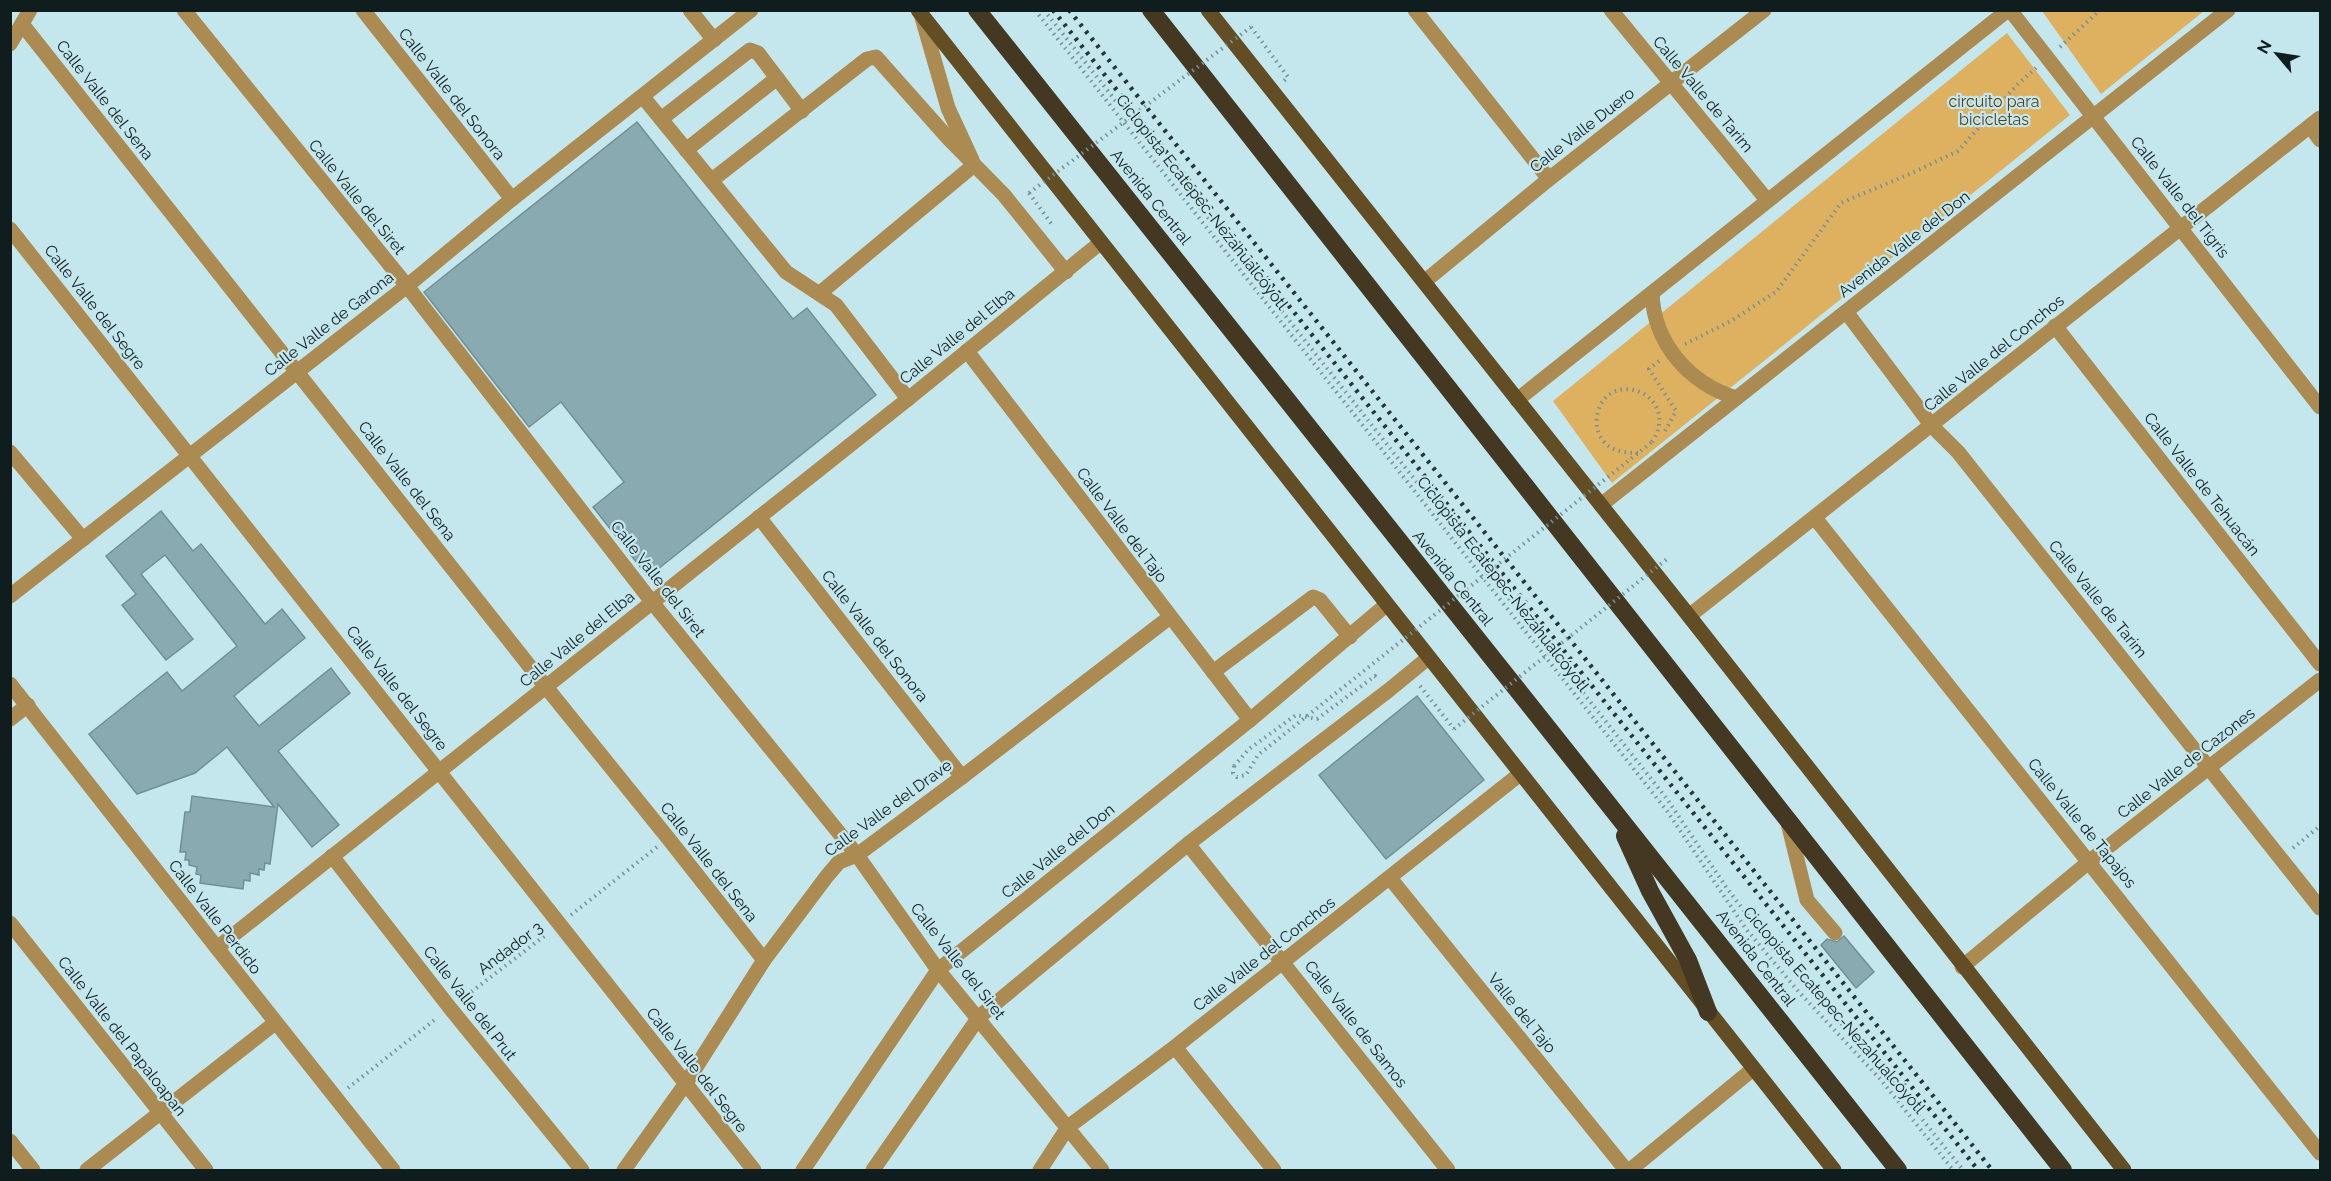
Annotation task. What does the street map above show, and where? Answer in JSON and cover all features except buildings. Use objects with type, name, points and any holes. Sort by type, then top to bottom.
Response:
[{"type":"highway","name":"Avenida Central","points":[[977,10],[1898,1170]]},
{"type":"highway","points":[[1151,10],[2063,1170]]},
{"type":"highway","points":[[1156,10],[1169,33]]},
{"type":"highway","points":[[1613,810],[1650,891],[1688,960],[1708,1012]]},
{"type":"main road","points":[[1208,10],[1689,616],[2124,1170]]},
{"type":"main road","points":[[920,12],[1100,243],[1834,1170]]},
{"type":"street","name":"Calle Valle del Siret","points":[[184,10],[407,286],[652,602],[857,855],[938,970],[979,1017],[1102,1170]]},
{"type":"street","name":"Calle Valle del Sonora","points":[[363,10],[512,199]]},
{"type":"street","points":[[690,10],[714,40]]},
{"type":"street","name":"Calle Valle de Garona","points":[[10,596],[407,286],[512,199],[751,10]]},
{"type":"street","points":[[1416,10],[1549,179]]},
{"type":"street","name":"Calle Valle de Tarim","points":[[1611,10],[1767,200]]},
{"type":"street","name":"Calle Valle Duero","points":[[1424,282],[1549,179],[1764,10]]},
{"type":"street","points":[[1517,400],[2009,10]]},
{"type":"street","name":"Calle Valle del Tigris","points":[[2009,10],[2320,407]]},
{"type":"street","name":"Avenida Valle del Don","points":[[1601,505],[2228,10]]},
{"type":"street","points":[[920,12],[948,108],[964,138],[974,165]]},
{"type":"street","points":[[10,44],[26,17]]},
{"type":"street","name":"Calle Valle del Sena","points":[[26,17],[296,372],[764,960]]},
{"type":"street","points":[[661,119],[750,50],[758,53],[802,111]]},
{"type":"street","points":[[712,180],[867,59],[876,57],[1004,195],[1066,272]]},
{"type":"street","points":[[686,150],[777,78]]},
{"type":"street","points":[[643,97],[786,272],[820,293],[842,313],[908,399]]},
{"type":"street","points":[[2315,122],[2320,141]]},
{"type":"street","name":"Calle Valle del Conchos","points":[[1689,616],[1932,426],[2180,226],[2315,122]]},
{"type":"street","points":[[820,293],[974,165]]},
{"type":"street","name":"Calle Valle del Segre","points":[[10,229],[754,1170]]},
{"type":"street","name":"Calle Valle del Elba","points":[[217,948],[908,399],[1100,243]]},
{"type":"street","points":[[1652,293],[1653,311],[1661,334],[1674,358],[1696,380],[1718,393],[1736,398]]},
{"type":"street","name":"Calle Valle de Tarim","points":[[1846,313],[1932,426],[1958,452],[2320,908]]},
{"type":"street","name":"Calle Valle de Tehuacán","points":[[2055,326],[2320,664]]},
{"type":"street","name":"Calle Valle del Tajo","points":[[967,351],[1250,720]]},
{"type":"street","points":[[10,452],[83,539]]},
{"type":"street","name":"Calle Valle del Sonora","points":[[759,517],[962,777]]},
{"type":"street","name":"Calle Valle de Tapajos","points":[[1815,518],[2320,1153]]},
{"type":"street","points":[[1213,672],[1312,597],[1320,600],[1350,637]]},
{"type":"street","name":"Calle Valle del Don","points":[[803,1170],[938,970],[1250,720],[1386,605]]},
{"type":"street","name":"Calle Valle del Drave","points":[[624,1170],[686,1083],[764,960],[826,876],[839,862],[857,855],[962,777],[1170,616]]},
{"type":"street","points":[[873,1170],[979,1017],[1188,844],[1428,658]]},
{"type":"street","name":"Calle Valle de Cazones","points":[[1962,966],[2090,861],[2320,680]]},
{"type":"street","name":"Calle Valle Perdido","points":[[10,684],[393,1170]]},
{"type":"street","points":[[10,719],[28,705]]},
{"type":"street","name":"Calle Valle del Conchos","points":[[1040,1170],[1068,1127],[1175,1047],[1520,774]]},
{"type":"street","points":[[1788,823],[1807,900],[1835,933]]},
{"type":"street","name":"Calle Valle de Samos","points":[[1188,844],[1448,1170]]},
{"type":"street","name":"Calle Valle del Prut","points":[[332,856],[450,1008],[582,1170]]},
{"type":"street","name":"Valle del Tajo","points":[[1390,878],[1628,1170]]},
{"type":"street","name":"Calle Valle del Papaloapan","points":[[10,923],[206,1170]]},
{"type":"street","points":[[87,1170],[275,1023]]},
{"type":"street","points":[[1175,1047],[1274,1170]]},
{"type":"street","points":[[1628,1170],[1753,1070]]},
{"type":"street","points":[[10,1141],[33,1170]]},
{"type":"path","name":"Ciclopista Ecatepec-Nezahualcóyotl","points":[[1035,10],[1667,811],[1746,929],[1798,992],[1881,1080],[1953,1170]]},
{"type":"path","points":[[1044,10],[1667,799],[1726,887],[1773,949],[1872,1057],[1963,1170]]},
{"type":"path","points":[[1389,690],[1375,676],[1317,719],[1296,715],[1250,749],[1233,766],[1233,773],[1237,777],[1246,775],[1258,755],[1652,442],[1657,434],[1659,416],[1651,398],[1643,393],[1634,390],[1615,392],[1600,405],[1596,423],[1598,433],[1610,447],[1619,452],[1644,453],[1670,424],[1676,411],[1649,369],[1670,351],[1731,321],[1776,292],[1841,202],[1958,151],[2017,85],[2100,10]]},
{"type":"path","points":[[1057,231],[1029,194],[1251,27],[1288,77]]},
{"type":"path","points":[[1411,673],[1454,729],[1666,559]]},
{"type":"path","points":[[2281,858],[2320,826]]},
{"type":"path","name":"Andador 3","points":[[336,1097],[668,838]]},
{"type":"green space","name":"circuito para bicicletas","points":[[2042,11],[2204,11],[2101,94]]},
{"type":"green space","name":"circuito para bicicletas","points":[[2007,33],[2070,115],[1612,483],[1553,401]]},
{"type":"railway","points":[[1053,10],[1978,1170]]},
{"type":"railway","points":[[1069,10],[1992,1170]]}]
